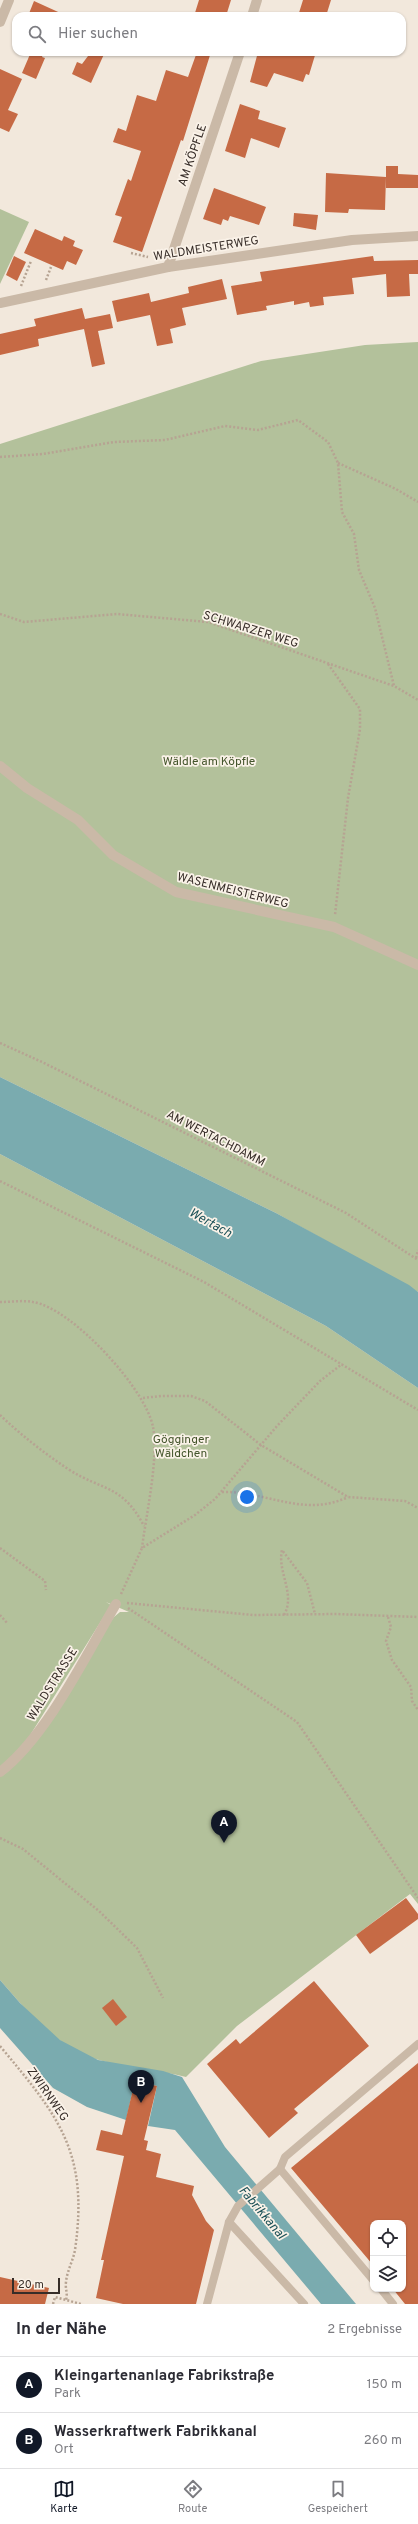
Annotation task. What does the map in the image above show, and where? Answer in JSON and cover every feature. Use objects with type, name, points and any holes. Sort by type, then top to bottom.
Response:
[{"type":"street","points":[[0,22],[9,0]]},
{"type":"street","points":[[253,12],[257,0]]},
{"type":"street","name":"AM KÖPFLE","points":[[168,267],[239,56]]},
{"type":"street","name":"WALDMEISTERWEG","points":[[0,303],[168,267],[345,241],[391,236],[418,236]]},
{"type":"street","name":"WASENMEISTERWEG","points":[[0,766],[27,788],[78,820],[113,855],[176,892],[334,927],[418,965]]},
{"type":"street","name":"WALDSTRASSE","points":[[0,1772],[26,1747],[51,1713],[116,1604]]},
{"type":"lane","points":[[207,2304],[228,2222],[238,2206],[277,2172],[285,2157],[418,2044]]},
{"type":"lane","points":[[277,2172],[370,2277]]},
{"type":"lane","points":[[228,2222],[304,2304]]},
{"type":"lane","points":[[383,2292],[393,2304]]},
{"type":"path","points":[[16,299],[32,261]]},
{"type":"path","points":[[0,457],[43,454],[114,442],[165,440],[225,426],[258,430],[298,420],[328,442],[338,463],[342,512],[354,534],[359,570],[374,608],[394,686]]},
{"type":"path","points":[[338,463],[396,489],[418,502]]},
{"type":"path","name":"SCHWARZER WEG","points":[[0,614],[24,622],[117,614],[208,622],[394,686],[418,700]]},
{"type":"path","points":[[328,663],[360,709],[360,729],[348,798],[334,927]]},
{"type":"path","name":"AM WERTACHDAMM","points":[[0,1043],[42,1062],[346,1213],[417,1259]]},
{"type":"path","points":[[0,1181],[204,1282],[418,1410]]},
{"type":"path","points":[[417,1259],[418,1250]]},
{"type":"path","points":[[0,1302],[34,1302],[68,1318],[98,1345],[142,1398],[153,1427],[153,1466],[142,1548],[116,1604]]},
{"type":"path","points":[[142,1548],[195,1515],[222,1492],[261,1445],[320,1381],[342,1364]]},
{"type":"path","points":[[142,1398],[161,1396],[191,1396],[205,1401],[261,1445],[348,1497]]},
{"type":"path","points":[[0,1415],[16,1430],[68,1469],[123,1497],[135,1508],[144,1527]]},
{"type":"path","points":[[222,1492],[253,1494],[298,1505],[322,1505],[348,1497],[405,1501],[418,1508]]},
{"type":"path","points":[[0,1548],[45,1581],[46,1590]]},
{"type":"path","points":[[284,1615],[289,1600],[282,1570],[282,1550],[307,1583],[315,1614]]},
{"type":"path","points":[[116,1604],[133,1602],[172,1609],[253,1615],[315,1614],[418,1617]]},
{"type":"path","points":[[116,1604],[131,1609],[297,1722],[418,1898]]},
{"type":"path","points":[[0,1615],[8,1624]]},
{"type":"path","points":[[388,1617],[391,1628],[386,1641],[392,1660],[411,1687],[412,1701],[418,1710]]},
{"type":"path","points":[[0,1838],[23,1849],[105,1916],[137,1948],[163,1998]]},
{"type":"path","name":"ZWIRNWEG","points":[[0,2046],[40,2094],[59,2122],[71,2150],[79,2202],[74,2251],[65,2284],[68,2294],[66,2300]]},
{"type":"path","points":[[53,2304],[55,2297],[81,2304]]},
{"type":"green space","points":[[0,209],[29,222],[0,284]]},
{"type":"green space","name":"Wäldle am Köpfle","points":[[418,342],[418,1292],[276,1213],[0,1077],[0,444],[261,361],[365,345]]},
{"type":"green space","name":"Gögginger Wäldchen","points":[[0,1154],[326,1326],[418,1388],[418,1904],[410,1894],[237,2026],[186,2077],[110,2063],[84,2055],[70,2047],[44,2028],[0,1980],[0,1776],[10,1768],[114,1617],[120,1612],[129,1612],[106,1602],[111,1605],[24,1745],[0,1771]]},
{"type":"water","name":"Wertach","points":[[0,1077],[276,1213],[409,1285],[418,1292],[418,1388],[326,1326],[0,1154]]},
{"type":"water","name":"Fabrikkanal","points":[[0,1980],[20,2003],[60,2040],[98,2060],[163,2071],[182,2077],[225,2147],[356,2304],[321,2304],[175,2130],[148,2126],[157,2086],[135,2081],[126,2120],[87,2107],[53,2088],[0,2028]]},
{"type":"building","points":[[199,0],[231,0],[227,12],[195,12]]},
{"type":"building","points":[[303,0],[331,0],[327,12],[299,12]]},
{"type":"building","points":[[34,1],[58,12],[30,12]]},
{"type":"building","points":[[29,56],[42,56],[45,58],[36,79],[22,73]]},
{"type":"building","points":[[88,56],[103,56],[91,83],[72,74],[77,62],[82,64]]},
{"type":"building","points":[[196,56],[210,56],[183,141],[181,140],[142,252],[113,242],[122,217],[115,215],[128,179],[131,181],[141,151],[113,142],[118,128],[126,131],[137,95],[156,101],[166,70],[188,77]]},
{"type":"building","points":[[257,56],[315,56],[309,75],[306,74],[303,82],[274,73],[267,87],[250,82]]},
{"type":"building","points":[[0,69],[22,79],[8,110],[18,114],[9,132],[0,128]]},
{"type":"building","points":[[240,104],[260,111],[258,119],[286,128],[279,148],[251,138],[245,158],[225,151]]},
{"type":"building","points":[[386,166],[398,166],[398,174],[418,175],[418,188],[386,188]]},
{"type":"building","points":[[326,173],[386,177],[385,210],[349,209],[348,213],[325,212]]},
{"type":"building","points":[[214,188],[266,207],[259,225],[230,216],[228,221],[223,219],[221,225],[203,219]]},
{"type":"building","points":[[294,213],[318,215],[316,230],[293,226]]},
{"type":"building","points":[[35,229],[62,241],[64,236],[75,241],[73,246],[83,250],[76,265],[67,261],[63,270],[24,253]]},
{"type":"building","points":[[14,256],[26,262],[17,281],[6,275]]},
{"type":"building","points":[[373,256],[374,261],[418,260],[418,274],[409,274],[410,296],[387,297],[386,274],[352,278],[354,294],[323,297],[324,305],[310,307],[309,302],[294,305],[294,301],[266,306],[267,310],[237,315],[231,286],[262,281],[260,272]]},
{"type":"building","points":[[222,279],[227,299],[182,308],[186,325],[170,329],[173,343],[157,346],[150,315],[117,322],[112,301],[149,293],[151,302],[189,293],[188,287]]},
{"type":"building","points":[[82,308],[85,319],[110,314],[113,328],[98,331],[105,364],[92,367],[84,329],[38,339],[39,346],[0,355],[0,334],[36,326],[34,319]]},
{"type":"building","points":[[406,1898],[418,1914],[418,1919],[370,1954],[356,1935]]},
{"type":"building","points":[[314,1981],[369,2046],[294,2109],[298,2113],[269,2138],[207,2064],[236,2039],[240,2044]]},
{"type":"building","points":[[113,1999],[127,2017],[116,2026],[102,2008]]},
{"type":"building","points":[[418,2063],[418,2304],[405,2304],[395,2292],[406,2292],[406,2220],[370,2220],[370,2261],[291,2168]]},
{"type":"building","points":[[135,2081],[157,2086],[144,2140],[148,2141],[146,2150],[161,2154],[156,2177],[194,2186],[192,2195],[206,2221],[214,2230],[196,2304],[123,2304],[96,2298],[104,2260],[101,2260],[124,2156],[96,2150],[101,2130],[122,2135]]},
{"type":"building","points":[[0,2277],[49,2288],[45,2304],[0,2304]]},
{"type":"place","name":"Kleingartenanlage Fabrikstraße","points":[[224,1843]]},
{"type":"place","name":"Wasserkraftwerk Fabrikkanal","points":[[141,2103]]}]
